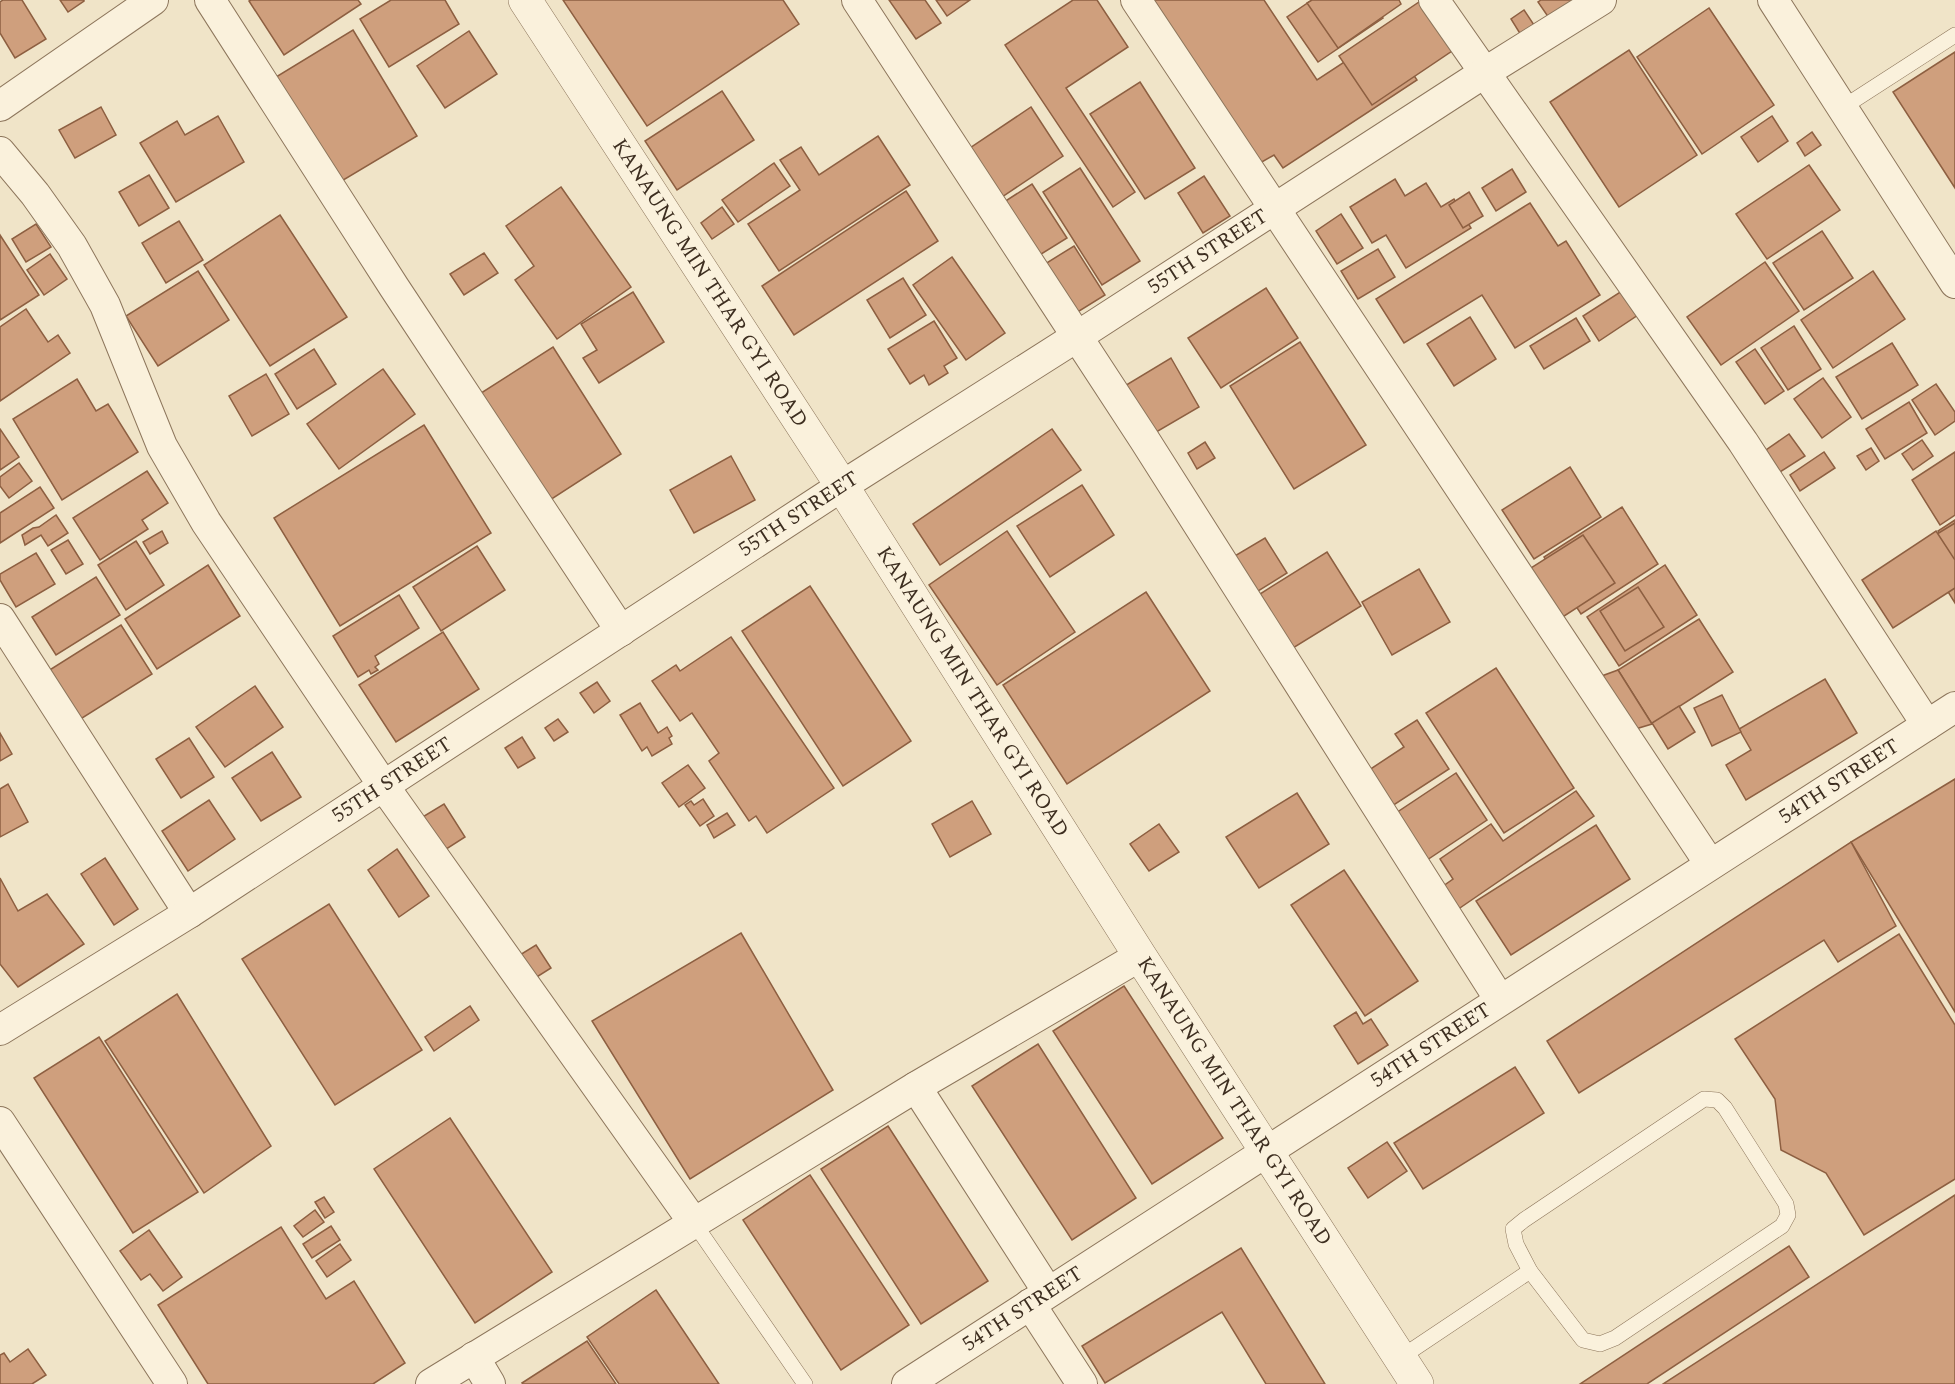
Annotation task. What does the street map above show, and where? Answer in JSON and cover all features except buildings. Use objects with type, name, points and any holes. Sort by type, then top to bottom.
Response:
[{"type":"street","points":[[0,106],[153,0]]},
{"type":"street","points":[[210,0],[394,287],[621,631]]},
{"type":"street","name":"KANAUNG MIN THAR GYI ROAD","points":[[525,0],[842,486],[1140,956],[1408,1371]]},
{"type":"street","points":[[857,0],[1078,336],[1500,1000]]},
{"type":"street","points":[[1136,0],[1710,864]]},
{"type":"street","points":[[1434,0],[1743,442],[1927,725]]},
{"type":"street","name":"55TH STREET","points":[[0,1030],[189,913],[842,486],[1601,0]]},
{"type":"street","points":[[1773,0],[1955,283]]},
{"type":"street","points":[[0,153],[41,203],[72,246],[89,276],[105,305],[162,446],[206,522],[383,784],[694,1223]]},
{"type":"street","points":[[0,619],[189,913]]},
{"type":"street","name":"54TH STREET","points":[[907,1384],[1955,707]]},
{"type":"street","points":[[431,1384],[916,1087],[1140,956]]},
{"type":"street","points":[[916,1087],[1039,1298],[1082,1384]]},
{"type":"street","points":[[0,1122],[172,1384]]},
{"type":"street","points":[[474,1357],[490,1384]]},
{"type":"lane","points":[[1842,108],[1955,35]]},
{"type":"lane","points":[[1704,1099],[1717,1101],[1725,1108],[1786,1204],[1788,1215],[1782,1226],[1615,1338],[1600,1344],[1583,1340],[1530,1271],[1516,1244],[1514,1229],[1704,1099]]},
{"type":"lane","points":[[694,1223],[805,1384]]},
{"type":"lane","points":[[1408,1371],[1530,1271]]}]
